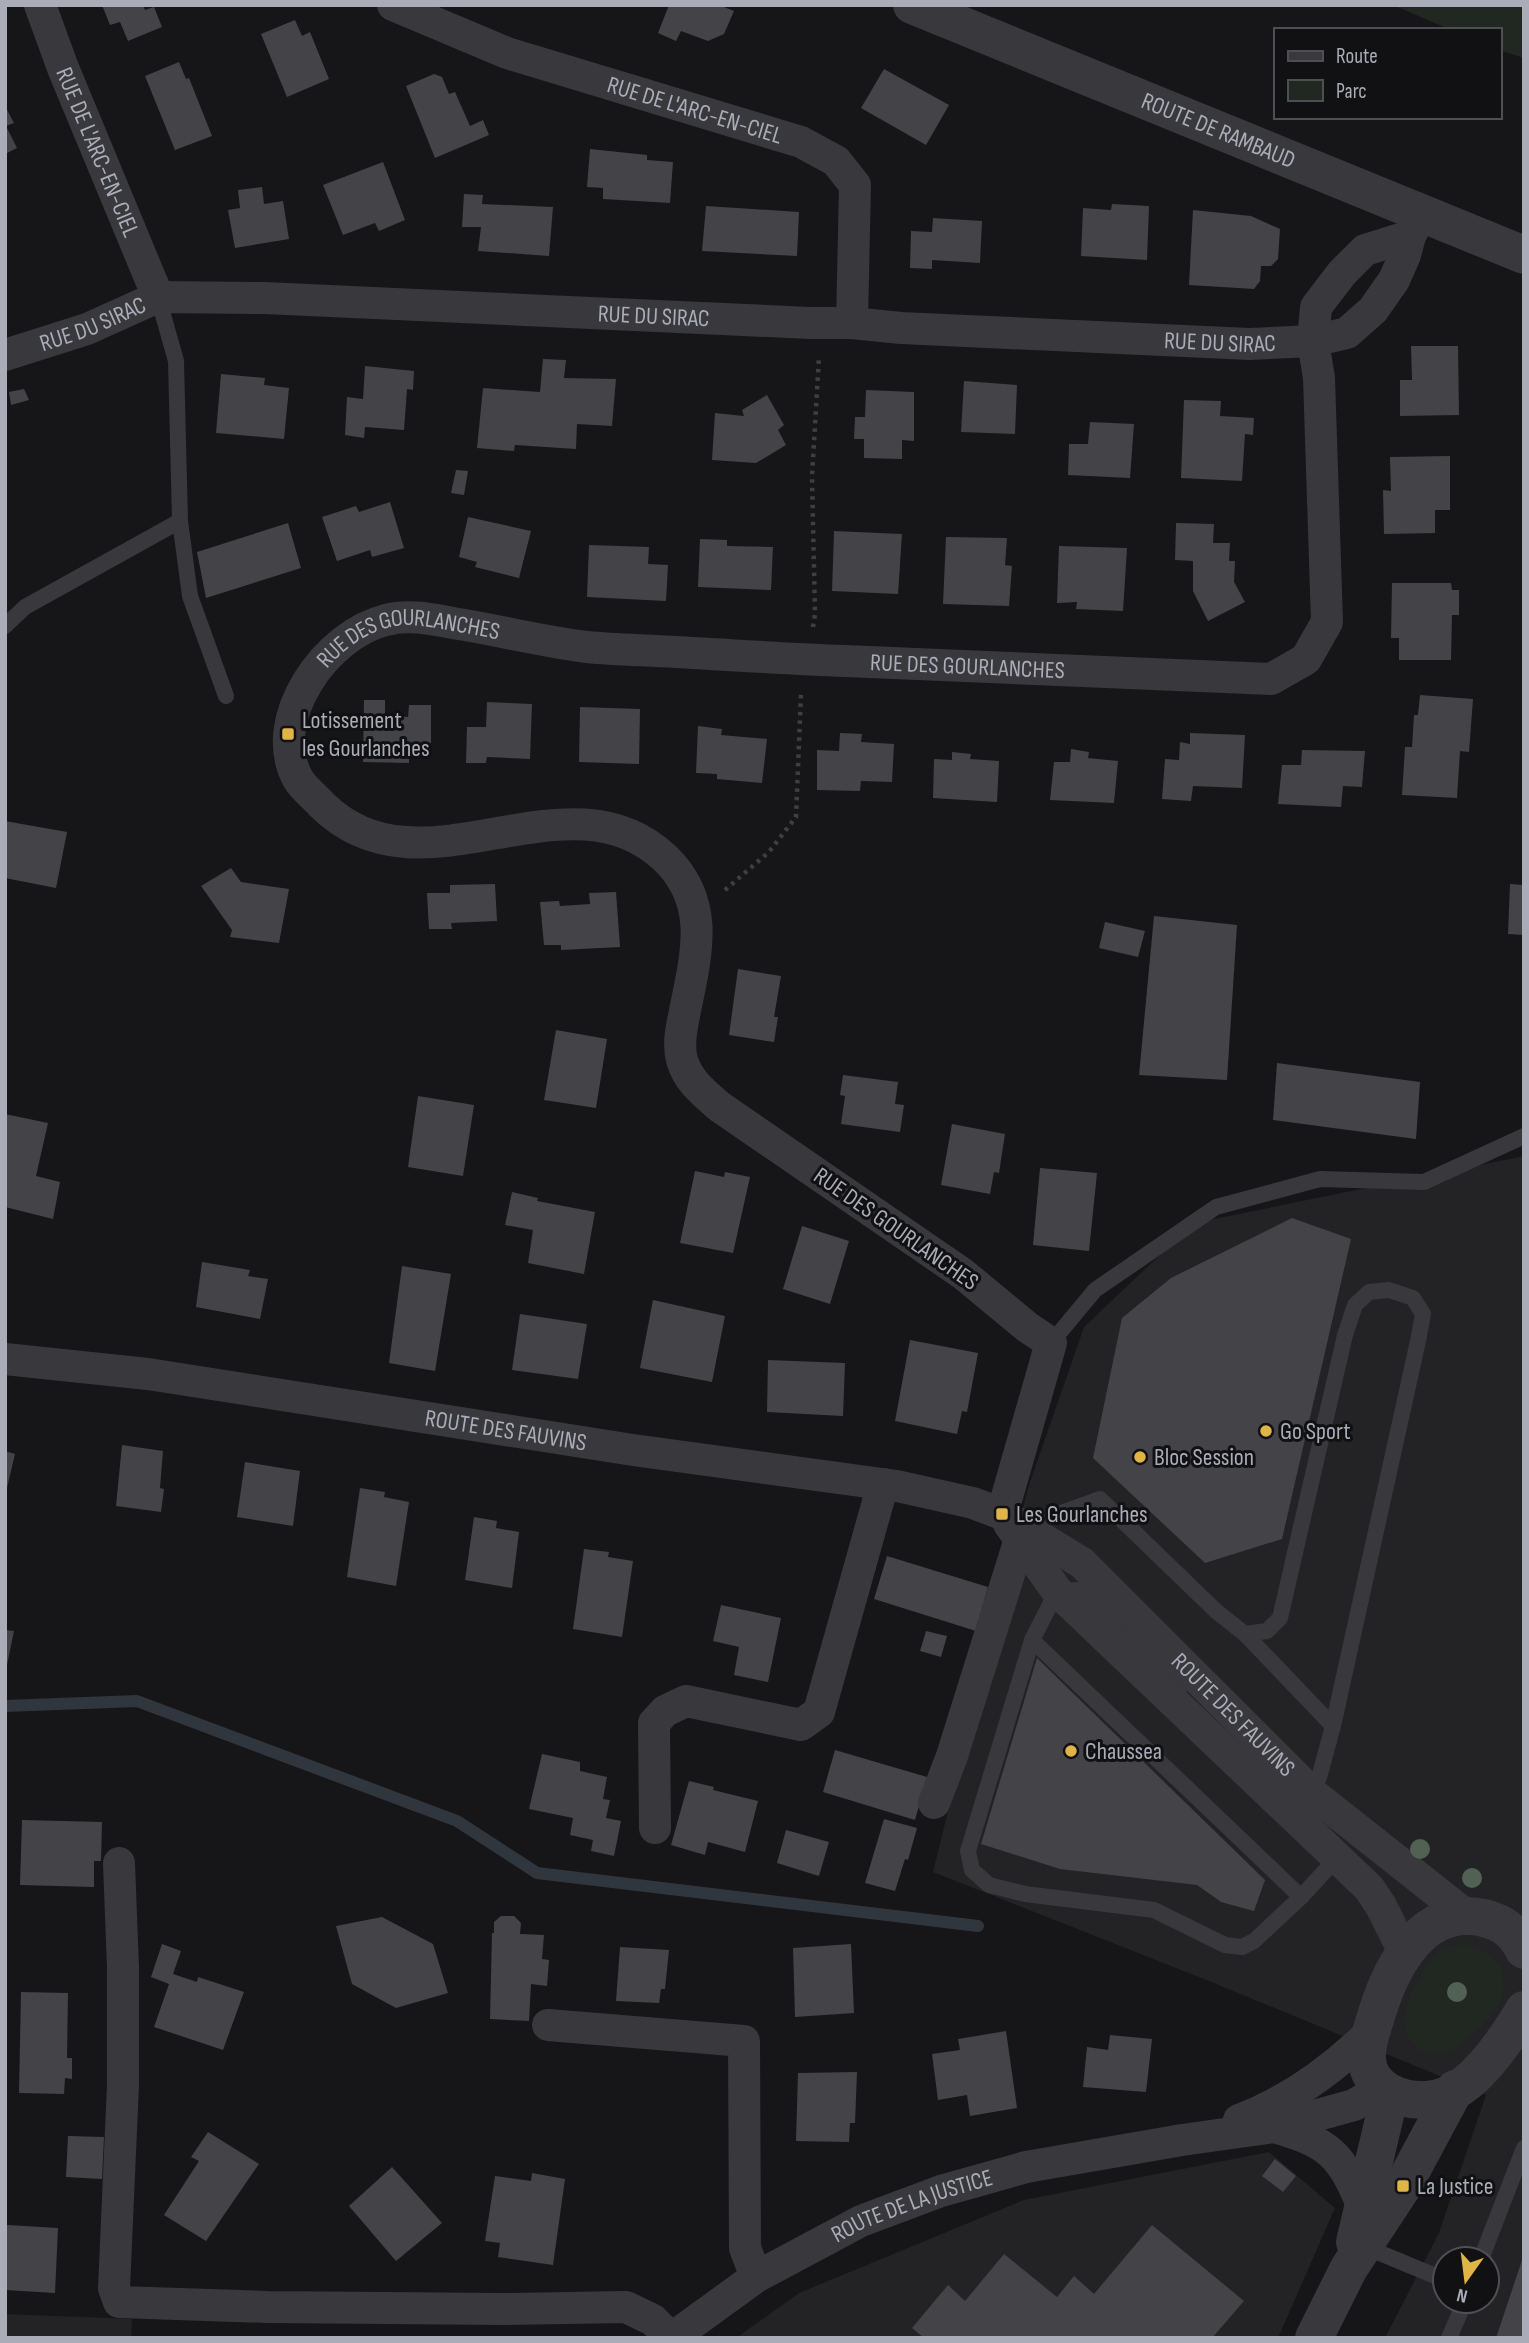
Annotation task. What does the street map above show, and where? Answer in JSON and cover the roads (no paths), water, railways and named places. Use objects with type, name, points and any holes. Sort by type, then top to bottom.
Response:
[{"type":"street","name":"RUE DE L'ARC-EN-CIEL","points":[[40,5],[63,68],[158,297]]},
{"type":"street","name":"RUE DE L'ARC-EN-CIEL","points":[[393,5],[507,53],[801,142],[836,161],[855,185],[852,323]]},
{"type":"street","name":"ROUTE DE RAMBAUD","points":[[912,5],[1416,224],[1524,255]]},
{"type":"street","points":[[1313,341],[1347,333],[1373,310],[1394,280],[1416,224]]},
{"type":"street","name":"RUE DES GOURLANCHES","points":[[1052,1343],[1027,1327],[963,1274],[720,1107],[691,1082],[681,1058],[681,1034],[697,948],[696,915],[690,890],[674,867],[650,844],[616,829],[566,823],[427,844],[366,835],[338,820],[298,779],[288,734],[296,705],[310,679],[331,652],[356,631],[388,619],[422,617],[586,647],[1271,679],[1306,659],[1327,621],[1319,378],[1313,341],[1316,307],[1342,273],[1365,250],[1416,224]]},
{"type":"street","name":"RUE DU SIRAC","points":[[5,355],[88,329],[158,297],[265,298],[796,323],[852,323],[901,328],[1249,344],[1313,341]]},
{"type":"street","points":[[1002,1514],[1052,1343]]},
{"type":"street","name":"ROUTE DES FAUVINS","points":[[5,1359],[148,1374],[633,1450],[883,1484],[946,1496],[1002,1514],[1082,1563],[1313,1794],[1503,1928]]},
{"type":"street","points":[[655,1828],[654,1723],[665,1711],[686,1701],[801,1725],[819,1712],[883,1484]]},
{"type":"street","name":"ROUTE DES FAUVINS","points":[[1002,1514],[1057,1591],[1368,1888],[1381,1906],[1404,1952]]},
{"type":"street","points":[[934,1802],[952,1756],[1020,1539]]},
{"type":"street","points":[[118,1863],[123,1968],[123,2085],[114,2288],[118,2302],[267,2307],[626,2307],[653,2320],[671,2338]]},
{"type":"street","points":[[1503,1928],[1436,1923],[1423,1932],[1404,1952],[1382,1995],[1371,2032],[1367,2061],[1372,2075],[1386,2091],[1423,2100],[1437,2099],[1455,2090],[1488,2061],[1519,2024]]},
{"type":"street","points":[[548,2025],[744,2041],[745,2248],[756,2277]]},
{"type":"street","name":"ROUTE DE LA JUSTICE","points":[[1182,2140],[1270,2109],[1329,2071],[1371,2032]]},
{"type":"street","points":[[1358,2241],[1403,2186],[1455,2090]]},
{"type":"street","points":[[1314,2338],[1358,2241],[1386,2091]]},
{"type":"street","name":"ROUTE DE LA JUSTICE","points":[[671,2338],[756,2277],[860,2221],[941,2191],[1026,2167],[1274,2127],[1354,2105],[1386,2091]]},
{"type":"street","points":[[1274,2127],[1321,2144],[1346,2169],[1358,2241]]},
{"type":"lane","points":[[158,297],[176,361],[180,520],[190,596],[226,696]]},
{"type":"lane","points":[[5,626],[24,607],[180,520]]},
{"type":"lane","points":[[1052,1343],[1095,1290],[1216,1207],[1320,1179],[1424,1182],[1524,1136]]},
{"type":"lane","points":[[1245,1634],[1267,1631],[1280,1618],[1345,1335],[1355,1305],[1368,1292],[1389,1290],[1413,1298],[1423,1314],[1418,1341],[1333,1726],[1313,1794]]},
{"type":"lane","points":[[1002,1514],[1046,1518],[1100,1499],[1216,1611],[1245,1634],[1333,1726]]},
{"type":"lane","points":[[1272,1755],[1240,1748],[1091,1599],[1076,1590],[1057,1591],[1032,1640],[968,1852],[972,1870],[989,1885],[1025,1894],[1154,1910],[1225,1945],[1242,1947],[1254,1941],[1301,1897],[1337,1858]]},
{"type":"lane","points":[[1032,1640],[1301,1897]]},
{"type":"lane","points":[[1486,2245],[1524,2148]]},
{"type":"lane","points":[[1358,2241],[1431,2274]]},
{"type":"lane","points":[[1449,2338],[1459,2315]]},
{"type":"waterway","points":[[5,1706],[137,1701],[457,1821],[537,1873],[978,1926]]},
{"type":"place","name":"Lotissement les Gourlanches","points":[[288,734]]},
{"type":"place","name":"Go Sport","points":[[1266,1431]]},
{"type":"place","name":"Bloc Session","points":[[1140,1457]]},
{"type":"place","name":"Les Gourlanches","points":[[1002,1514]]},
{"type":"place","name":"Chaussea","points":[[1071,1751]]},
{"type":"place","name":"La Justice","points":[[1403,2186]]}]
